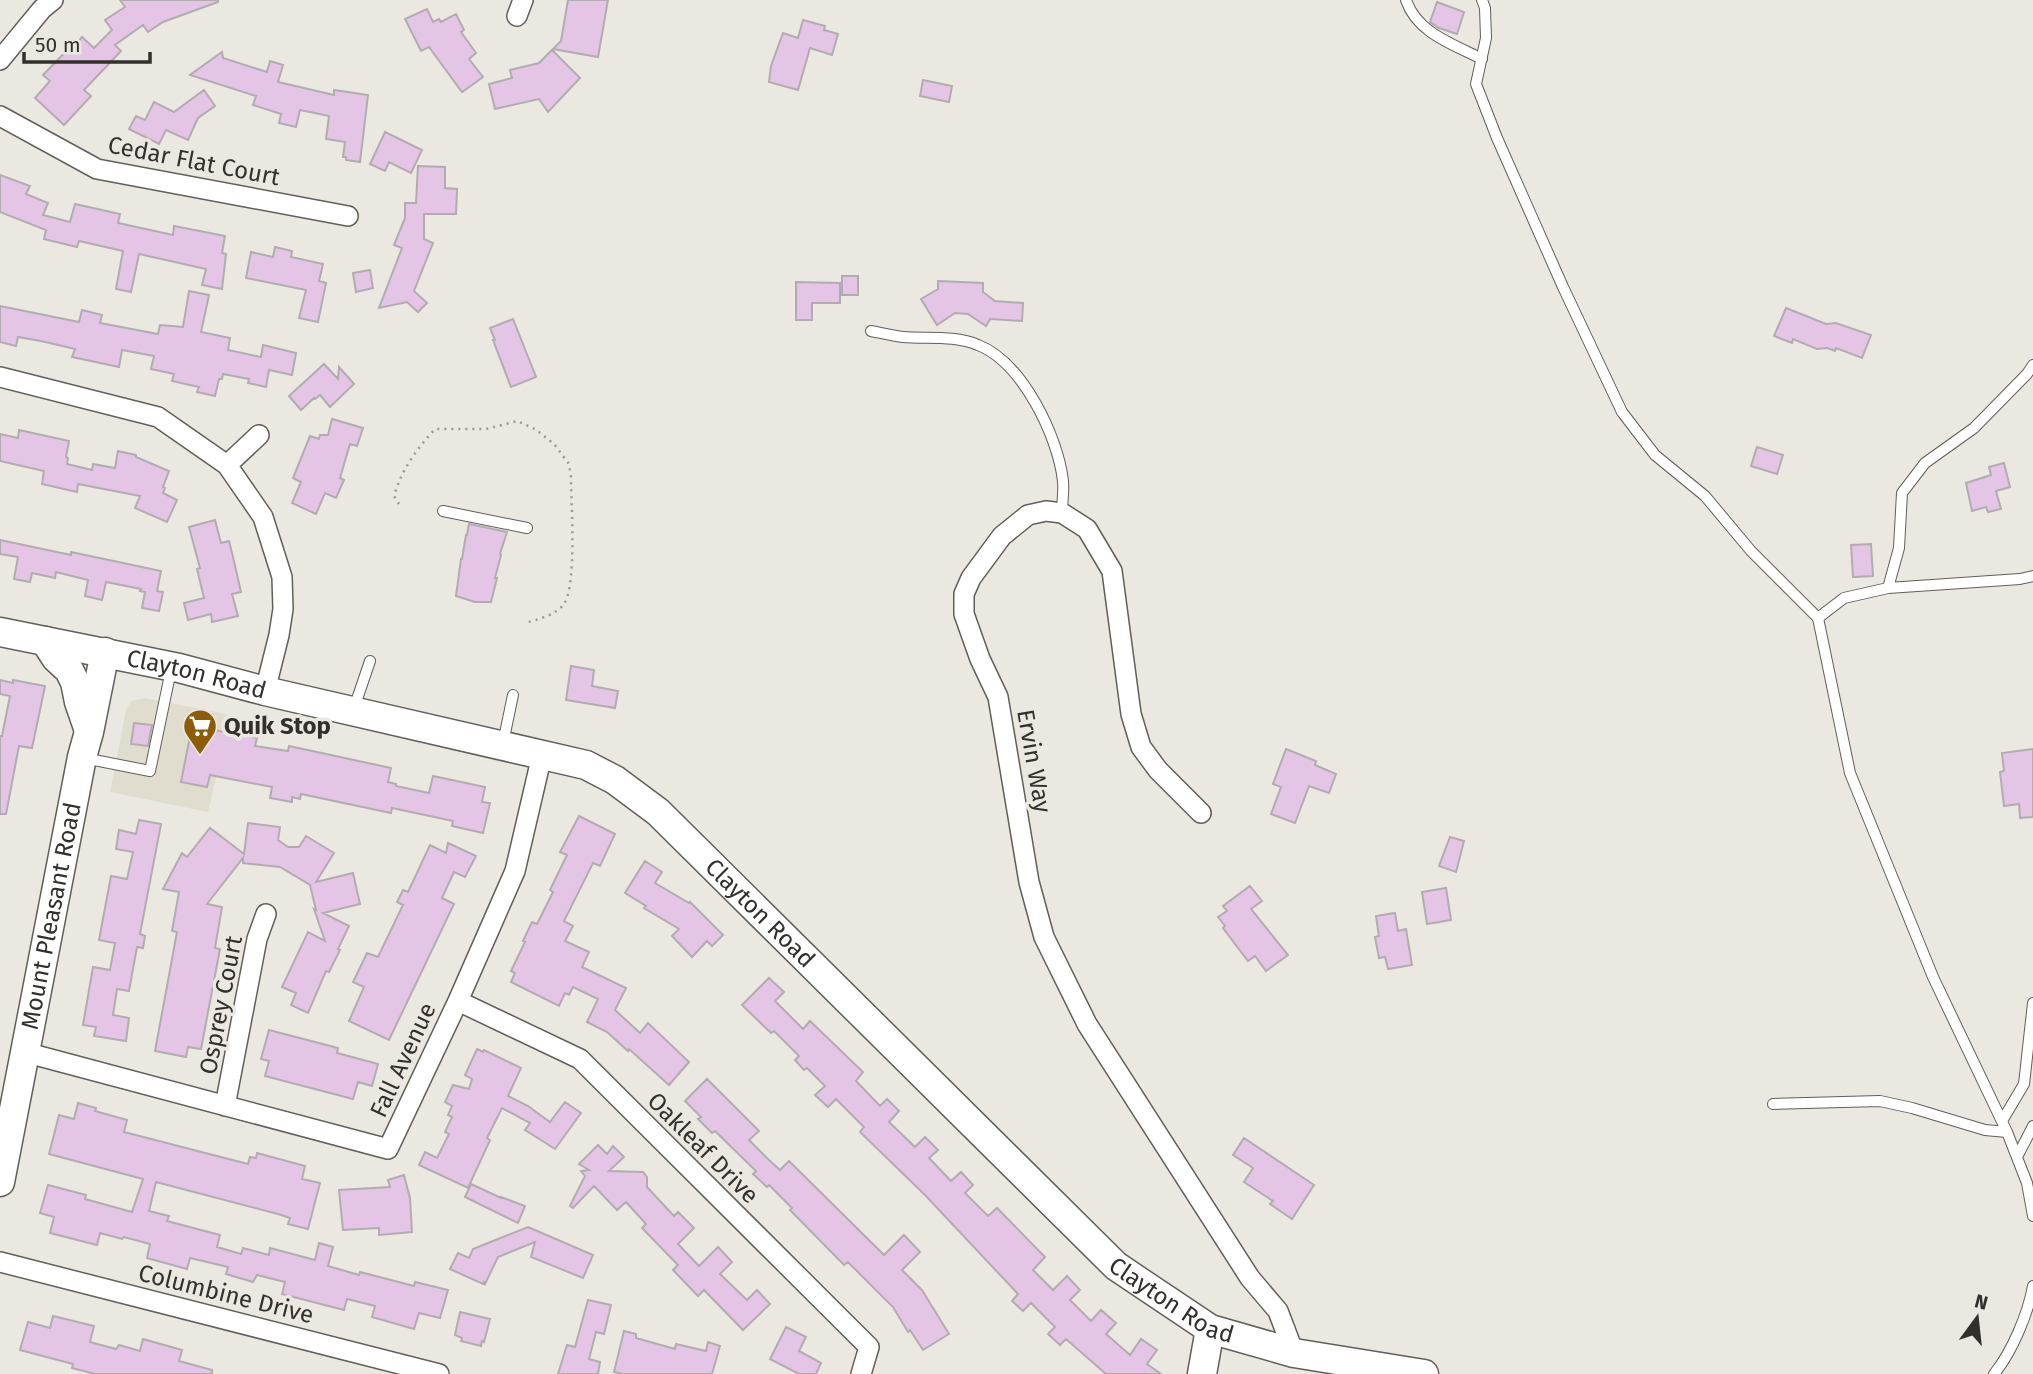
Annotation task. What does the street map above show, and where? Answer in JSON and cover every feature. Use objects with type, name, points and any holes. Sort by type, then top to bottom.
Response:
[{"type":"street","points":[[0,60],[42,9],[53,0]]},
{"type":"street","name":"Cedar Flat Court","points":[[0,116],[97,169],[348,216]]},
{"type":"street","points":[[0,377],[158,417],[227,465],[263,517],[282,577],[283,609],[265,691]]},
{"type":"street","points":[[227,465],[259,435]]},
{"type":"street","name":"Ervin Way","points":[[1062,513],[1046,511],[1028,515],[1002,536],[971,578],[964,594],[964,614],[980,659],[998,697],[1029,882],[1044,937],[1087,1024],[1250,1279],[1278,1311],[1294,1353]]},
{"type":"street","points":[[1062,513],[1087,529],[1112,571],[1131,714],[1142,747],[1158,770],[1201,813]]},
{"type":"street","name":"Clayton Road","points":[[0,632],[172,666],[265,691],[586,765],[615,780],[658,812],[1115,1266],[1210,1329],[1294,1353],[1424,1374]]},
{"type":"street","points":[[45,641],[55,658],[69,670],[75,682],[86,745]]},
{"type":"street","name":"Mount Pleasant Road","points":[[0,1182],[105,652]]},
{"type":"street","name":"Fall Avenue","points":[[24,1052],[388,1149],[515,871],[542,755]]},
{"type":"street","name":"Osprey Court","points":[[225,1106],[257,939],[266,914]]},
{"type":"street","name":"Oakleaf Drive","points":[[457,1001],[580,1059],[869,1347],[861,1374]]},
{"type":"street","name":"Columbine Drive","points":[[0,1262],[439,1374]]},
{"type":"street","points":[[1202,1374],[1210,1329]]},
{"type":"lane","points":[[1406,0],[1410,12],[1428,32],[1482,59]]},
{"type":"lane","points":[[1482,0],[1485,8],[1486,38],[1476,84],[1497,138],[1622,412],[1655,455],[1705,496],[1751,551],[1818,618],[1850,773],[1933,977],[2007,1132],[2027,1183],[2033,1216]]},
{"type":"lane","points":[[871,331],[903,337],[954,339],[978,345],[1000,359],[1026,387],[1052,439],[1063,481],[1062,513]]},
{"type":"lane","points":[[1888,588],[1899,548],[1902,493],[1924,463],[1974,428],[2033,365]]},
{"type":"lane","points":[[443,511],[527,528]]},
{"type":"lane","points":[[1818,618],[1844,598],[1888,588],[2033,576]]},
{"type":"lane","points":[[353,712],[370,661]]},
{"type":"lane","points":[[86,745],[150,771],[172,666]]},
{"type":"lane","points":[[502,746],[513,695]]},
{"type":"lane","points":[[2002,1121],[2024,1084],[2033,1003]]},
{"type":"lane","points":[[1773,1104],[1880,1101],[1985,1130],[2007,1132]]},
{"type":"lane","points":[[2017,1157],[2033,1126]]},
{"type":"lane","points":[[1994,1374],[2004,1363],[2030,1303],[2033,1286]]},
{"type":"path","points":[[399,503],[394,496],[400,476],[417,448],[435,429],[486,429],[517,421],[535,429],[554,444],[569,464],[572,575],[570,592],[562,606],[546,617],[525,623]]},
{"type":"shaded area","points":[[145,698],[231,715],[208,812],[110,792],[126,710],[131,701]]},
{"type":"building","points":[[120,0],[218,2],[163,22],[148,32],[143,25],[115,45],[121,51],[84,90],[91,96],[64,125],[35,98],[50,81],[43,75],[82,37],[94,48],[112,30],[105,20],[125,7]]},
{"type":"building","points":[[568,0],[608,0],[598,57],[553,49],[561,41]]},
{"type":"building","points":[[1437,2],[1464,12],[1457,34],[1430,22]]},
{"type":"building","points":[[427,9],[433,22],[439,19],[441,22],[456,14],[464,30],[461,32],[476,53],[469,59],[483,77],[462,92],[429,47],[421,51],[405,19]]},
{"type":"building","points":[[803,20],[825,26],[824,30],[838,34],[832,55],[810,48],[798,90],[769,82],[771,66],[783,33],[798,38]]},
{"type":"building","points":[[552,50],[580,78],[548,112],[539,99],[495,109],[489,84],[512,78],[510,70],[539,63]]},
{"type":"building","points":[[222,52],[223,58],[267,72],[270,61],[283,65],[278,82],[334,95],[334,90],[368,95],[360,162],[343,157],[345,142],[326,139],[329,116],[300,110],[296,127],[279,123],[281,114],[253,105],[256,96],[190,75]]},
{"type":"building","points":[[923,80],[952,86],[949,102],[920,96]]},
{"type":"building","points":[[204,90],[215,106],[198,118],[188,140],[166,130],[159,144],[129,129],[136,116],[145,120],[154,102],[174,112]]},
{"type":"building","points":[[385,132],[422,150],[411,173],[389,162],[385,171],[370,164]]},
{"type":"building","points":[[418,166],[445,167],[445,188],[457,189],[456,214],[424,214],[424,239],[433,243],[414,291],[427,303],[418,312],[407,302],[379,308],[402,248],[394,245],[405,218],[405,203],[416,203]]},
{"type":"building","points":[[0,175],[30,186],[26,194],[48,203],[43,215],[70,222],[75,204],[120,214],[118,223],[173,235],[174,226],[225,236],[222,289],[202,285],[206,269],[139,254],[131,292],[116,289],[123,251],[79,241],[77,247],[44,239],[46,230],[0,212]]},
{"type":"building","points":[[275,247],[292,251],[291,257],[323,264],[319,281],[326,283],[318,322],[299,318],[306,290],[246,278],[251,252],[273,257]]},
{"type":"building","points":[[370,270],[373,288],[356,292],[353,273]]},
{"type":"building","points":[[842,276],[858,276],[858,295],[842,295]]},
{"type":"building","points":[[938,281],[983,283],[983,292],[995,301],[1023,303],[1022,321],[990,319],[986,326],[968,314],[955,313],[937,325],[921,299],[938,289]]},
{"type":"building","points":[[796,282],[840,283],[840,303],[812,303],[812,320],[796,320]]},
{"type":"building","points":[[189,291],[209,295],[201,332],[230,338],[228,350],[261,357],[263,345],[296,353],[292,375],[269,370],[266,387],[248,383],[249,379],[223,374],[215,396],[197,392],[199,387],[172,381],[174,374],[151,369],[154,356],[122,350],[119,367],[72,357],[75,349],[41,341],[18,337],[16,346],[0,342],[0,306],[79,322],[82,310],[102,315],[100,323],[158,334],[160,325],[183,327]]},
{"type":"building","points":[[1786,308],[1826,324],[1836,323],[1871,335],[1862,358],[1836,348],[1835,351],[1817,349],[1793,339],[1792,343],[1774,336]]},
{"type":"building","points":[[513,319],[536,377],[511,387],[490,328]]},
{"type":"building","points":[[324,364],[338,379],[339,367],[354,384],[330,407],[320,395],[301,410],[289,396]]},
{"type":"building","points":[[332,419],[363,428],[357,446],[350,444],[340,478],[344,480],[336,498],[325,493],[316,514],[292,503],[301,482],[293,478],[310,436],[319,439],[320,435],[328,435]]},
{"type":"building","points":[[19,430],[69,441],[67,464],[92,470],[93,464],[115,468],[118,451],[136,455],[169,471],[163,493],[177,500],[167,522],[135,508],[140,496],[78,484],[77,492],[42,484],[44,471],[0,461],[0,434],[18,438]]},
{"type":"building","points":[[1757,447],[1783,455],[1777,474],[1751,466]]},
{"type":"building","points":[[2004,463],[2010,487],[1996,491],[2001,509],[1988,512],[1986,507],[1972,511],[1966,483],[1991,475],[1989,467]]},
{"type":"building","points":[[215,520],[221,543],[229,541],[233,557],[241,592],[232,594],[238,616],[212,622],[211,614],[188,620],[184,603],[204,598],[197,569],[200,568],[189,527]]},
{"type":"building","points":[[469,524],[507,532],[491,602],[475,602],[456,596]]},
{"type":"building","points":[[0,540],[161,571],[157,591],[163,592],[159,611],[142,608],[145,592],[140,591],[141,589],[106,582],[102,600],[85,596],[88,580],[56,572],[55,578],[32,573],[30,582],[14,579],[18,557],[0,554]]},
{"type":"building","points":[[1871,544],[1873,576],[1853,577],[1851,545]]},
{"type":"building","points":[[571,666],[594,670],[592,686],[618,691],[615,708],[566,700]]},
{"type":"building","points":[[0,680],[45,686],[32,748],[19,746],[6,814],[0,814],[0,736],[10,696],[0,694]]},
{"type":"building","name":"Quik Stop","points":[[134,723],[152,725],[148,746],[131,744]]},
{"type":"building","points":[[192,726],[257,738],[255,746],[288,751],[289,746],[391,768],[388,782],[429,793],[433,776],[485,787],[482,802],[490,803],[483,833],[452,826],[453,821],[392,808],[391,813],[301,794],[300,799],[292,797],[292,802],[270,798],[272,787],[210,775],[207,787],[181,782]]},
{"type":"building","points":[[1286,749],[1316,761],[1315,765],[1336,774],[1329,793],[1309,786],[1295,823],[1271,814],[1281,787],[1273,784]]},
{"type":"building","points":[[2033,749],[2033,817],[2020,818],[2019,804],[2004,806],[2000,772],[2004,771],[2002,753]]},
{"type":"building","points":[[579,816],[615,834],[600,866],[593,863],[564,921],[573,926],[565,941],[589,952],[582,967],[626,988],[615,1010],[640,1033],[648,1023],[689,1062],[669,1085],[607,1032],[587,1022],[598,999],[573,987],[569,995],[565,993],[559,1006],[511,982],[515,973],[511,971],[525,942],[523,941],[532,922],[537,924],[553,892],[550,890],[567,855],[560,852]]},
{"type":"building","points":[[139,820],[161,824],[140,934],[145,936],[143,948],[137,947],[129,991],[117,989],[113,1015],[129,1018],[126,1041],[94,1036],[96,1027],[83,1025],[93,967],[110,970],[115,943],[99,940],[111,876],[127,879],[133,852],[116,849],[119,830],[136,834]]},
{"type":"building","points":[[248,823],[280,827],[278,840],[288,847],[299,847],[306,836],[334,853],[316,882],[353,873],[360,904],[323,913],[349,926],[308,1013],[291,1005],[296,993],[282,987],[308,932],[325,941],[314,909],[316,910],[310,885],[280,867],[243,863],[243,858],[207,904],[222,907],[215,948],[220,949],[201,1049],[188,1047],[186,1057],[155,1051],[177,932],[172,931],[179,892],[163,889],[182,853],[187,857],[210,828],[244,854]]},
{"type":"building","points":[[1450,837],[1464,841],[1456,872],[1439,866]]},
{"type":"building","points":[[448,843],[476,856],[465,877],[454,872],[442,898],[454,904],[389,1040],[349,1021],[364,987],[353,982],[367,953],[378,957],[403,905],[397,902],[403,890],[408,892],[430,845],[446,853]]},
{"type":"building","points":[[645,861],[662,872],[655,883],[690,902],[723,935],[712,946],[707,941],[692,957],[672,936],[679,929],[625,893]]},
{"type":"building","points":[[1250,886],[1262,901],[1251,909],[1288,955],[1266,971],[1255,956],[1248,961],[1218,917],[1227,911],[1223,906]]},
{"type":"building","points":[[1446,888],[1451,920],[1427,924],[1422,892]]},
{"type":"building","points":[[1395,913],[1398,931],[1406,929],[1412,965],[1388,969],[1385,957],[1379,958],[1375,937],[1379,936],[1376,916]]},
{"type":"building","points":[[769,978],[784,992],[775,1001],[803,1029],[810,1021],[863,1072],[856,1081],[880,1106],[887,1099],[899,1111],[889,1122],[915,1147],[925,1137],[938,1150],[929,1158],[951,1181],[961,1172],[973,1185],[965,1193],[988,1216],[997,1208],[1045,1257],[1033,1270],[1053,1290],[1067,1276],[1080,1290],[1070,1300],[1091,1321],[1101,1310],[1116,1323],[1106,1334],[1130,1355],[1141,1339],[1157,1350],[1147,1364],[1161,1374],[1106,1374],[1066,1339],[1060,1345],[1048,1334],[1055,1327],[1031,1303],[1023,1311],[1012,1301],[1018,1294],[925,1195],[860,1132],[864,1127],[836,1099],[828,1107],[815,1095],[825,1086],[807,1068],[804,1070],[795,1060],[799,1056],[774,1031],[771,1033],[742,1005]]},
{"type":"building","points":[[269,1030],[338,1048],[337,1053],[378,1064],[372,1086],[358,1082],[353,1099],[265,1076],[269,1061],[261,1059]]},
{"type":"building","points":[[477,1049],[521,1068],[508,1096],[550,1122],[565,1102],[581,1113],[555,1149],[525,1130],[530,1123],[502,1108],[468,1188],[419,1165],[425,1152],[437,1158],[449,1134],[445,1132],[452,1117],[448,1115],[452,1106],[445,1102],[453,1085],[469,1089],[472,1079],[465,1075]]},
{"type":"building","points":[[707,1079],[759,1131],[749,1140],[768,1159],[780,1170],[789,1161],[884,1255],[904,1235],[920,1252],[902,1270],[922,1290],[949,1334],[923,1350],[893,1307],[848,1262],[844,1265],[769,1185],[767,1187],[753,1174],[756,1171],[715,1131],[712,1133],[698,1119],[701,1117],[685,1101]]},
{"type":"building","points":[[78,1103],[127,1120],[124,1132],[248,1164],[250,1157],[256,1158],[257,1153],[305,1166],[302,1179],[320,1183],[308,1229],[288,1224],[290,1218],[278,1214],[156,1182],[149,1211],[169,1216],[167,1221],[220,1235],[217,1247],[241,1254],[243,1248],[269,1255],[270,1248],[315,1260],[319,1243],[333,1247],[328,1266],[414,1286],[415,1282],[448,1290],[440,1318],[419,1313],[414,1329],[372,1317],[375,1306],[347,1299],[344,1310],[282,1294],[285,1282],[257,1275],[253,1282],[226,1274],[228,1267],[190,1258],[187,1269],[147,1258],[150,1244],[124,1237],[122,1239],[100,1233],[97,1245],[50,1233],[54,1217],[40,1213],[48,1185],[86,1195],[85,1199],[132,1212],[143,1179],[49,1154],[59,1115],[74,1119]]},
{"type":"building","points":[[1244,1138],[1314,1185],[1292,1219],[1270,1204],[1273,1201],[1244,1182],[1253,1168],[1233,1155]]},
{"type":"building","points":[[598,1145],[607,1154],[613,1146],[624,1157],[609,1171],[643,1172],[647,1177],[647,1187],[674,1216],[678,1212],[694,1228],[678,1244],[699,1266],[718,1247],[732,1262],[720,1274],[747,1300],[757,1290],[770,1304],[743,1330],[704,1290],[698,1296],[673,1270],[678,1265],[642,1228],[646,1224],[626,1202],[617,1210],[594,1186],[573,1208],[570,1206],[585,1176],[581,1171],[589,1170],[579,1164]]},
{"type":"building","points":[[404,1175],[410,1198],[412,1232],[379,1235],[379,1228],[343,1230],[339,1190],[390,1187],[388,1180]]},
{"type":"building","points":[[471,1184],[525,1206],[518,1223],[465,1197]]},
{"type":"building","points":[[528,1227],[593,1255],[583,1278],[531,1257],[535,1242],[498,1257],[485,1284],[450,1269],[458,1253],[469,1258],[473,1249]]},
{"type":"building","points":[[588,1300],[611,1305],[604,1334],[596,1332],[589,1359],[600,1362],[598,1374],[558,1374],[567,1345],[575,1347]]},
{"type":"building","points":[[460,1312],[490,1319],[481,1346],[461,1341],[462,1338],[455,1335]]},
{"type":"building","points":[[53,1316],[94,1326],[90,1342],[116,1349],[119,1345],[140,1351],[143,1339],[182,1350],[179,1361],[212,1370],[212,1374],[95,1374],[72,1368],[73,1364],[20,1350],[28,1322],[50,1328]]},
{"type":"building","points":[[786,1327],[806,1337],[799,1351],[821,1363],[816,1374],[799,1374],[770,1359]]},
{"type":"building","points":[[624,1331],[636,1334],[636,1338],[675,1349],[676,1344],[706,1351],[708,1342],[720,1346],[712,1374],[614,1372]]},
{"type":"place","name":"Quik Stop","points":[[200,756]]}]
